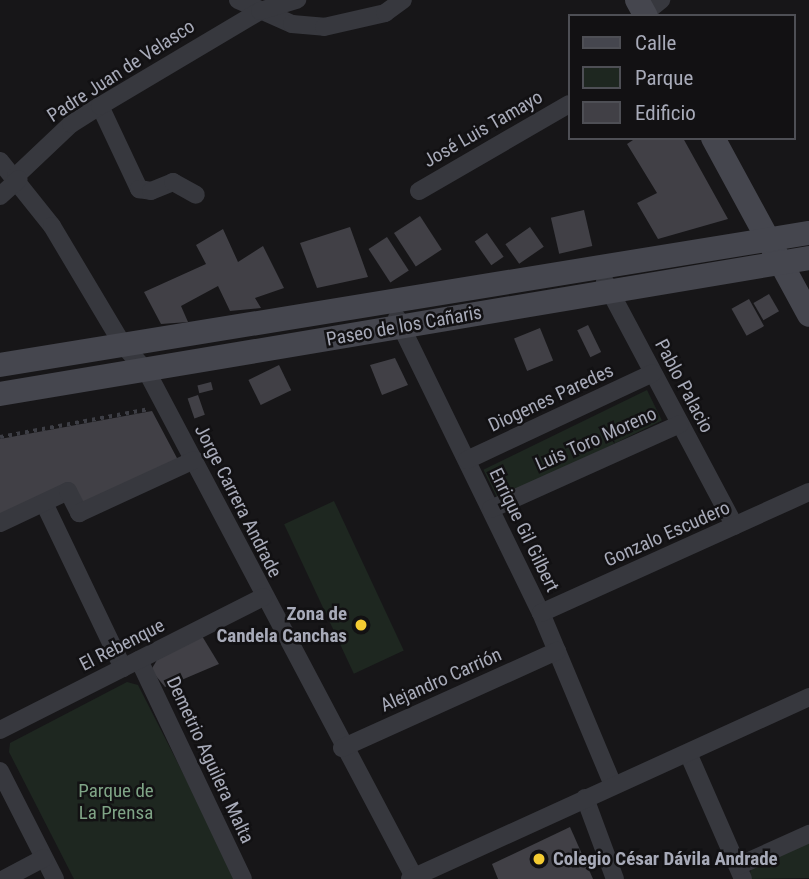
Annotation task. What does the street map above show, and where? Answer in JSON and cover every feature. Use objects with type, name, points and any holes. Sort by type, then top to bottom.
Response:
[{"type":"main road","points":[[714,140],[809,315]]},
{"type":"main road","name":"Paseo de los Cañaris","points":[[0,365],[387,298],[809,233]]},
{"type":"main road","name":"Paseo de los Cañaris","points":[[0,394],[147,372],[609,290],[809,258]]},
{"type":"street","points":[[239,0],[292,24],[324,27],[375,17],[403,0]]},
{"type":"street","name":"Padre Juan de Velasco","points":[[0,196],[71,124],[260,11],[297,0]]},
{"type":"street","name":"José Luis Tamayo","points":[[419,191],[568,105]]},
{"type":"street","points":[[100,106],[139,190],[151,191],[173,182],[196,195]]},
{"type":"street","name":"Jorge Carrera Andrade","points":[[0,161],[17,177],[123,345],[147,372],[412,878],[809,697]]},
{"type":"street","name":"Pablo Palacio","points":[[596,266],[735,526]]},
{"type":"street","name":"Enrique Gil Gilbert","points":[[387,298],[541,613],[613,785]]},
{"type":"street","name":"Diogenes Paredes","points":[[467,460],[653,373]]},
{"type":"street","name":"Luis Toro Moreno","points":[[491,509],[680,424]]},
{"type":"street","points":[[0,523],[68,491],[79,513],[194,460]]},
{"type":"street","name":"Gonzalo Escudero","points":[[541,613],[809,492]]},
{"type":"street","name":"Demetrio Aguilera Malta","points":[[44,503],[243,879]]},
{"type":"street","name":"El Rebenque","points":[[0,730],[263,597]]},
{"type":"street","name":"Alejandro Carrión","points":[[342,748],[557,651]]},
{"type":"street","points":[[688,753],[741,873],[809,834]]},
{"type":"street","points":[[0,771],[55,879]]},
{"type":"street","points":[[585,798],[615,879]]},
{"type":"street","points":[[4,879],[44,858]]},
{"type":"path","points":[[0,437],[151,408]]},
{"type":"green space","points":[[647,390],[662,421],[498,500],[483,470]]},
{"type":"green space","points":[[334,501],[404,651],[354,674],[284,524]]},
{"type":"green space","name":"Parque de La Prensa","points":[[127,682],[138,685],[237,879],[74,879],[9,752],[10,743]]},
{"type":"green space","points":[[809,842],[809,878],[748,879],[752,867]]},
{"type":"building","points":[[633,140],[684,140],[728,219],[658,239],[637,203],[657,193],[627,144]]},
{"type":"building","points":[[584,210],[592,246],[559,254],[551,218]]},
{"type":"building","points":[[420,216],[442,250],[416,266],[394,233]]},
{"type":"building","points":[[350,227],[368,277],[317,288],[300,243]]},
{"type":"building","points":[[530,227],[544,247],[519,264],[505,244]]},
{"type":"building","points":[[223,229],[238,262],[263,246],[284,288],[255,298],[261,308],[230,311],[218,286],[181,306],[188,322],[161,324],[144,292],[206,264],[196,245]]},
{"type":"building","points":[[487,233],[504,257],[491,265],[475,242]]},
{"type":"building","points":[[387,237],[409,271],[390,283],[369,249]]},
{"type":"building","points":[[769,294],[779,311],[763,320],[753,303]]},
{"type":"building","points":[[749,299],[764,326],[747,336],[732,309]]},
{"type":"building","points":[[588,325],[601,352],[590,357],[577,330]]},
{"type":"building","points":[[540,328],[553,360],[527,371],[514,338]]},
{"type":"building","points":[[395,358],[408,385],[382,395],[370,365]]},
{"type":"building","points":[[279,365],[291,390],[261,405],[248,380]]},
{"type":"building","points":[[211,382],[213,390],[199,393],[197,385]]},
{"type":"building","points":[[198,395],[205,415],[194,418],[188,399]]},
{"type":"building","points":[[152,411],[178,460],[80,510],[68,487],[0,521],[0,439]]},
{"type":"building","points":[[202,636],[219,664],[165,687],[151,670],[157,660]]},
{"type":"building","name":"Colegio César Dávila Andrade","points":[[570,827],[593,879],[498,879],[492,864]]},
{"type":"place","name":"Zona de Candela Canchas","points":[[361,625]]},
{"type":"place","name":"Colegio César Dávila Andrade","points":[[539,859]]}]
